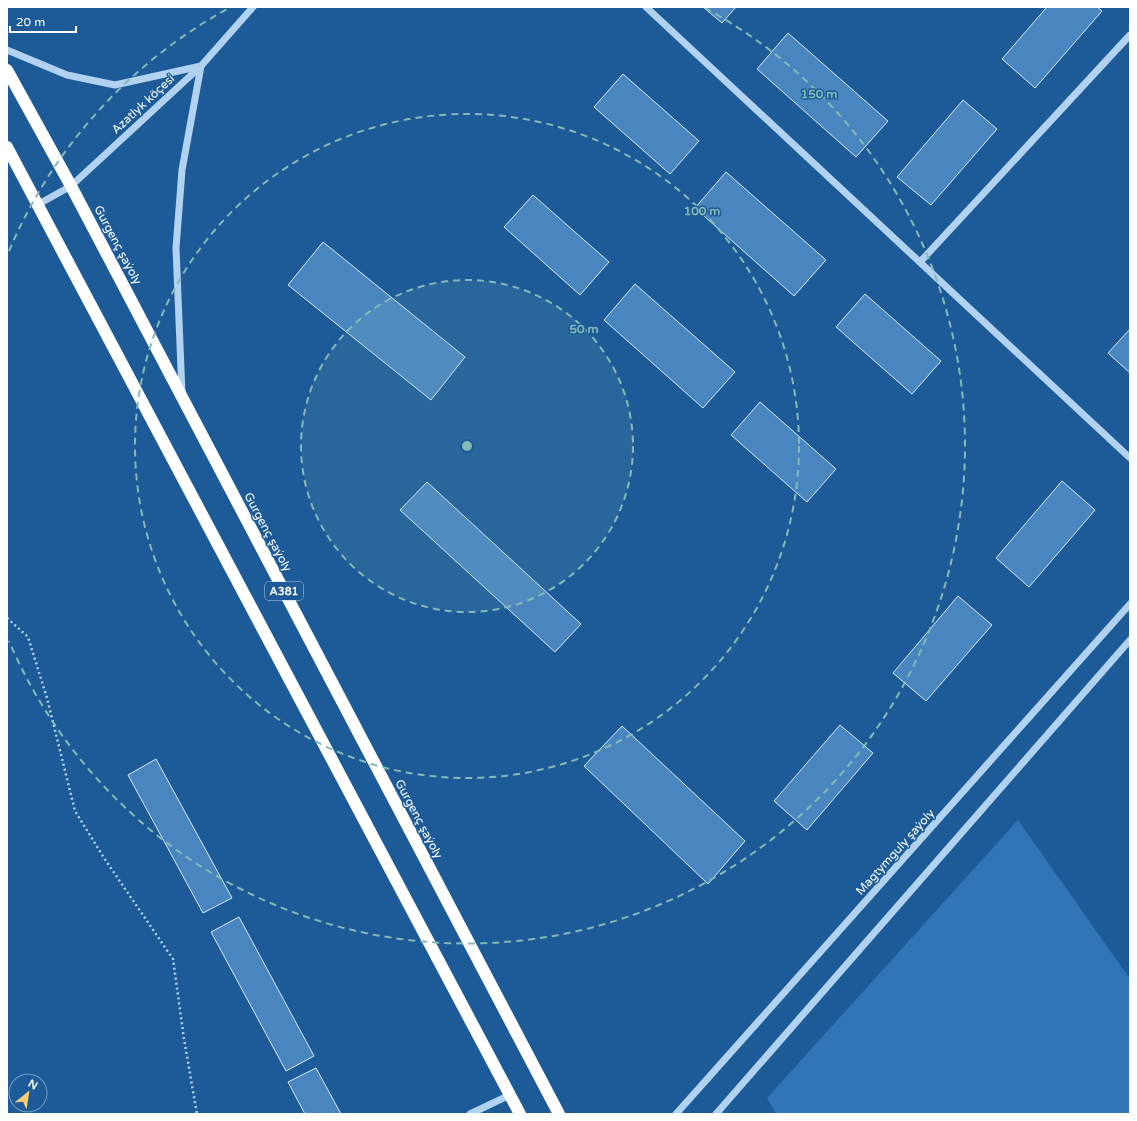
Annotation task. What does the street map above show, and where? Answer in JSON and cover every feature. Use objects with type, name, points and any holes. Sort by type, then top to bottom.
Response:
[{"type":"highway","name":"Gurgenç şaýoly","points":[[7,70],[71,186],[559,1114]]},
{"type":"highway","name":"A381","points":[[7,147],[520,1114]]},
{"type":"street","name":"Azatlyk köçesi","points":[[38,205],[71,186],[201,66],[254,7]]},
{"type":"street","points":[[646,7],[1130,458]]},
{"type":"street","points":[[920,261],[1130,35]]},
{"type":"street","points":[[7,50],[67,75],[115,85],[201,66],[182,170],[176,248],[183,399]]},
{"type":"street","name":"Magtymguly şaýoly","points":[[676,1114],[1130,604]]},
{"type":"street","points":[[716,1114],[1130,640]]},
{"type":"street","points":[[470,1114],[510,1095]]},
{"type":"path","points":[[7,618],[28,637],[47,698],[75,811],[104,858],[173,959],[184,1040],[197,1114]]},
{"type":"shaded area","points":[[1018,820],[1130,979],[1130,1114],[776,1114],[767,1098]]},
{"type":"building","points":[[703,7],[736,7],[722,23]]},
{"type":"building","points":[[1047,7],[1097,7],[1102,11],[1035,88],[1002,59]]},
{"type":"building","points":[[788,33],[888,121],[856,157],[757,69]]},
{"type":"building","points":[[623,74],[699,141],[670,174],[594,107]]},
{"type":"building","points":[[963,100],[997,129],[931,205],[897,177]]},
{"type":"building","points":[[726,172],[826,260],[794,296],[695,208]]},
{"type":"building","points":[[533,195],[609,262],[580,295],[504,227]]},
{"type":"building","points":[[323,242],[465,357],[431,400],[288,285]]},
{"type":"building","points":[[635,284],[735,372],[703,408],[604,320]]},
{"type":"building","points":[[865,294],[941,361],[912,394],[836,327]]},
{"type":"building","points":[[1130,329],[1130,373],[1108,353]]},
{"type":"building","points":[[760,402],[836,469],[807,502],[731,435]]},
{"type":"building","points":[[1062,481],[1095,510],[1029,587],[996,558]]},
{"type":"building","points":[[427,482],[581,624],[555,652],[400,510]]},
{"type":"building","points":[[958,596],[992,625],[926,701],[893,673]]},
{"type":"building","points":[[840,725],[873,753],[807,830],[774,801]]},
{"type":"building","points":[[622,726],[745,841],[708,884],[584,766]]},
{"type":"building","points":[[156,759],[232,898],[203,913],[128,775]]},
{"type":"building","points":[[239,917],[314,1056],[286,1071],[211,932]]},
{"type":"building","points":[[316,1068],[341,1114],[305,1114],[288,1082]]}]
